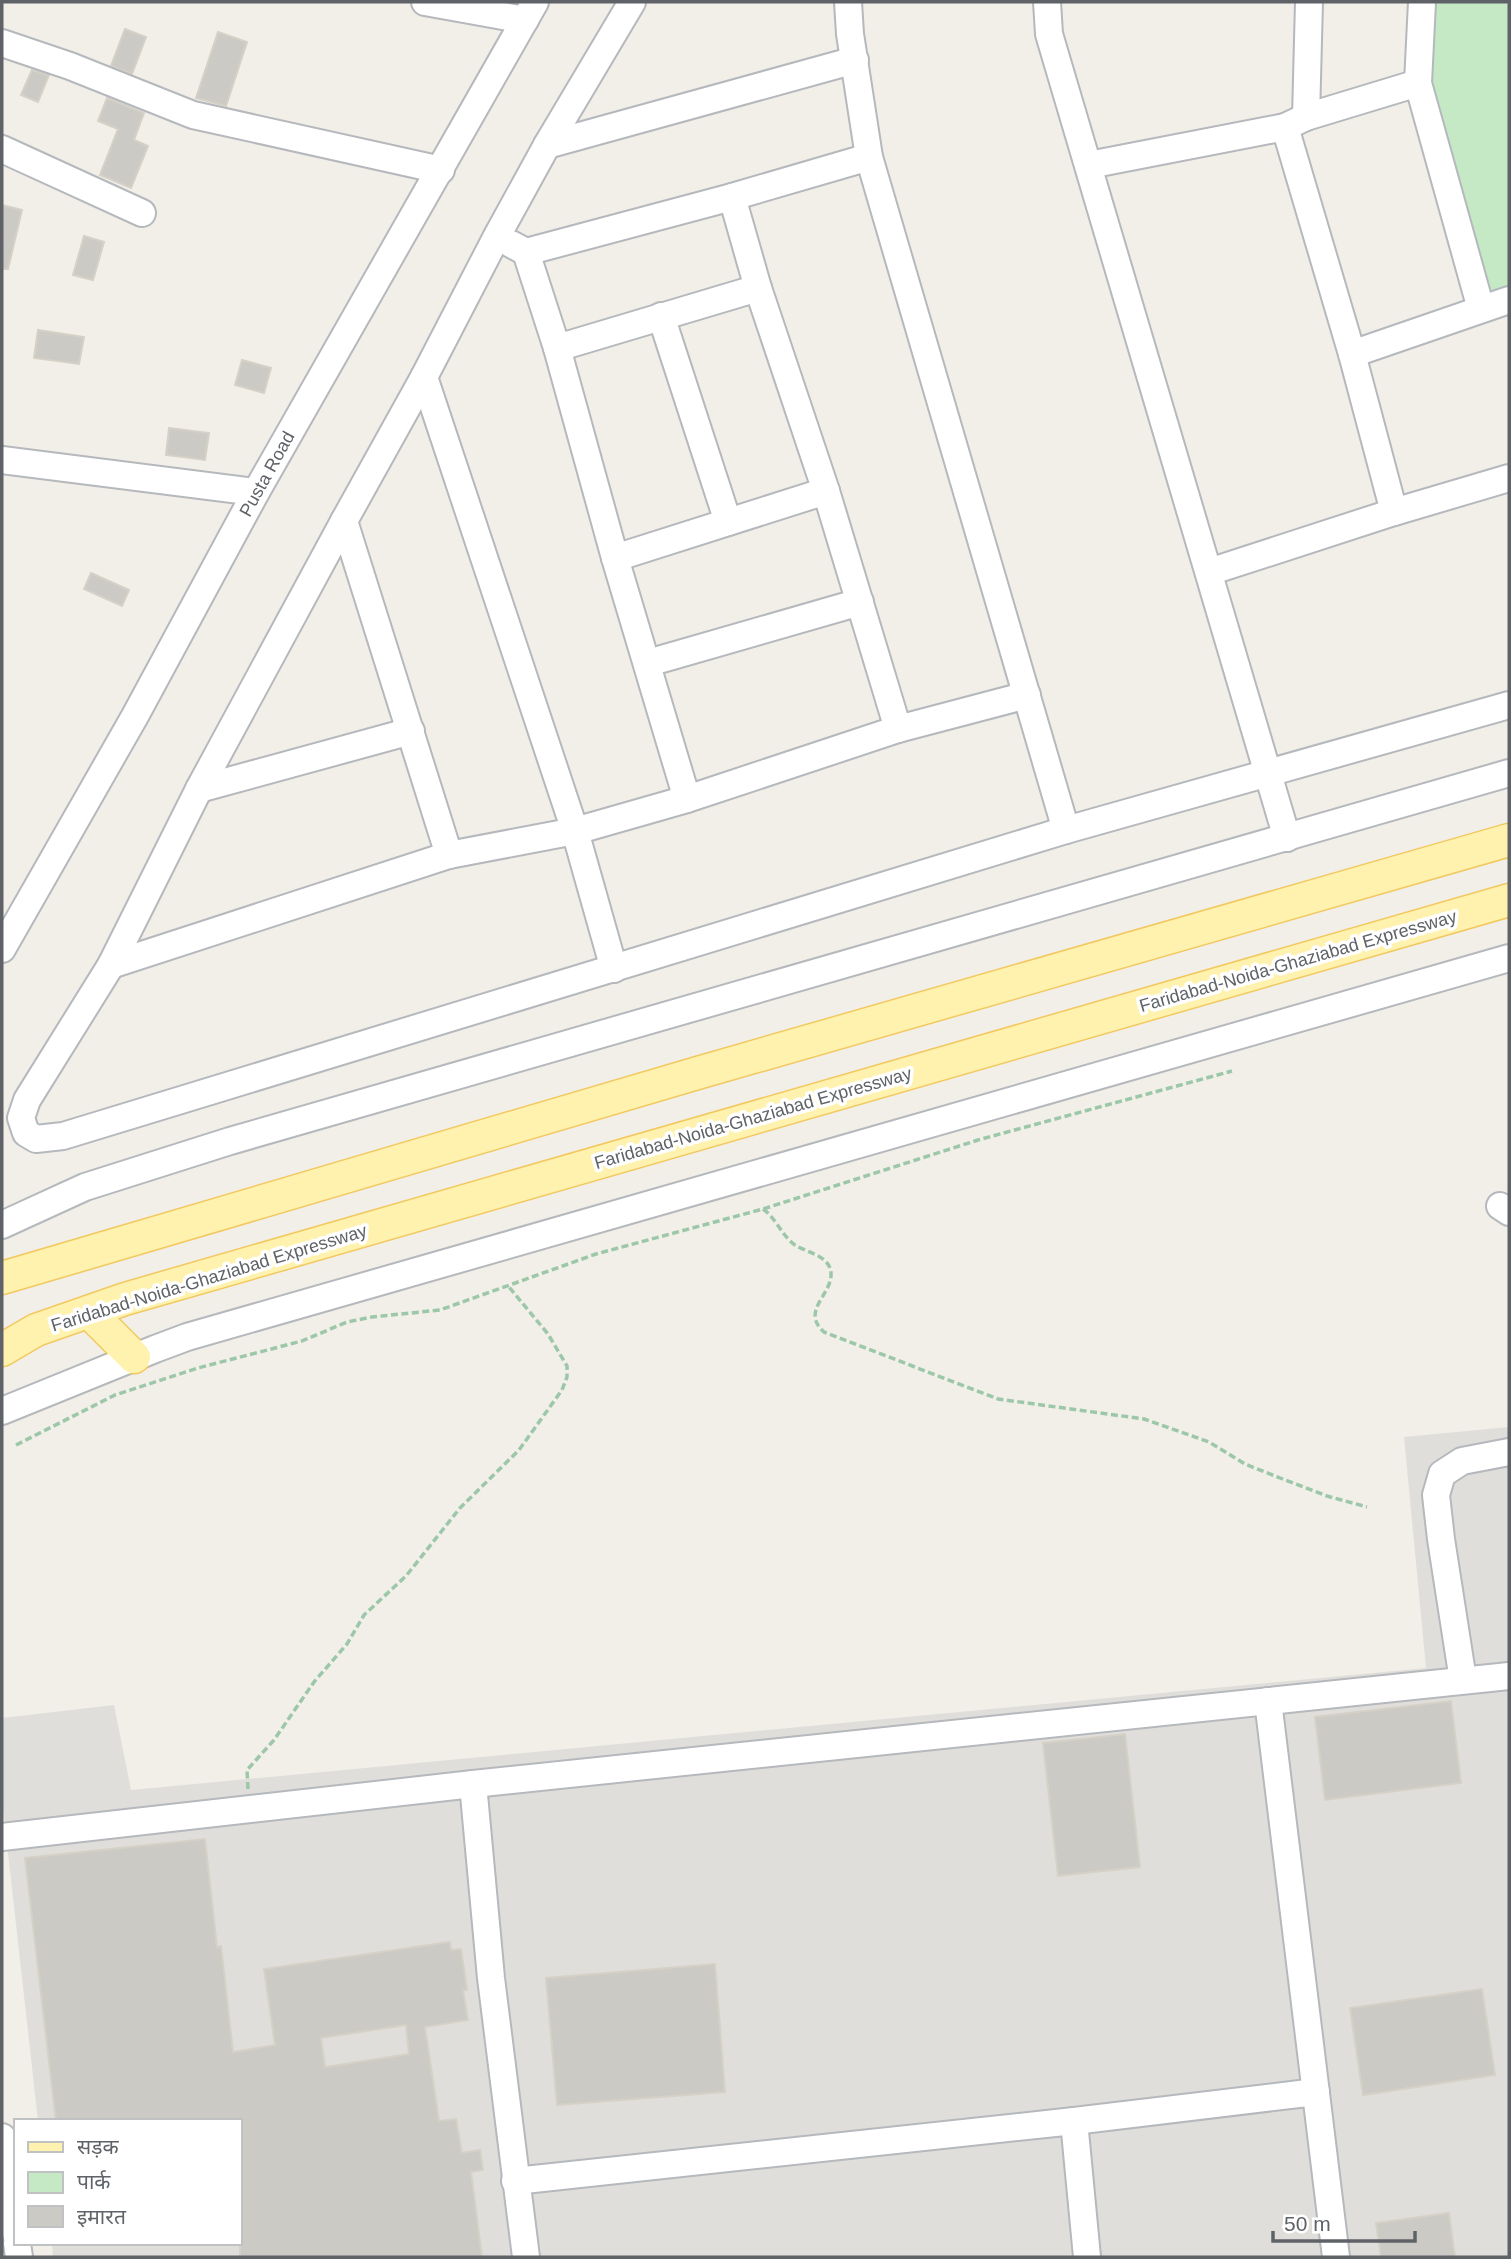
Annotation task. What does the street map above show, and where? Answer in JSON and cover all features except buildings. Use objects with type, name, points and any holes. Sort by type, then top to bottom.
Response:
[{"type":"main road","points":[[2,1278],[701,1072],[1509,840]]},
{"type":"main road","name":"Faridabad-Noida-Ghaziabad Expressway","points":[[2,1350],[36,1331],[125,1299],[1509,900]]},
{"type":"main road","points":[[89,1312],[134,1357]]},
{"type":"street","points":[[425,2],[530,11]]},
{"type":"street","points":[[632,2],[547,145],[497,236],[424,377],[199,789],[111,965],[27,1100],[21,1118],[26,1133],[36,1139],[63,1136],[1066,830],[1509,705]]},
{"type":"street","points":[[848,2],[869,157],[1066,830]]},
{"type":"street","points":[[1047,2],[1049,34],[1287,838]]},
{"type":"street","points":[[1309,2],[1296,122],[1352,354],[1394,512]]},
{"type":"street","points":[[1422,2],[1418,83],[1481,309]]},
{"type":"street","name":"Pusta Road","points":[[4,940],[135,716],[256,492],[530,11]]},
{"type":"street","points":[[2,43],[70,66],[193,115],[441,170]]},
{"type":"street","points":[[547,145],[855,60]]},
{"type":"street","points":[[1089,165],[1296,122],[1418,83]]},
{"type":"street","points":[[2,149],[142,213]]},
{"type":"street","points":[[526,252],[869,157]]},
{"type":"street","points":[[732,197],[758,288],[826,491],[898,729]]},
{"type":"street","points":[[497,236],[526,252],[557,348],[615,558],[687,799]]},
{"type":"street","points":[[557,348],[758,288]]},
{"type":"street","points":[[1352,354],[1509,300]]},
{"type":"street","points":[[661,316],[728,522]]},
{"type":"street","points":[[424,377],[575,831],[614,969]]},
{"type":"street","points":[[2,460],[256,492]]},
{"type":"street","points":[[1209,572],[1509,478]]},
{"type":"street","points":[[615,558],[826,491]]},
{"type":"street","points":[[344,521],[449,855]]},
{"type":"street","points":[[648,663],[860,602]]},
{"type":"street","points":[[111,965],[449,855],[575,831],[687,799],[898,729],[1027,695]]},
{"type":"street","points":[[199,789],[411,731]]},
{"type":"street","points":[[2,1225],[85,1187],[230,1141],[1509,773]]},
{"type":"street","points":[[2,1411],[187,1338],[1509,958]]},
{"type":"street","points":[[1463,1680],[1436,1495],[1442,1474],[1462,1461],[1509,1452]]},
{"type":"street","points":[[2,1837],[473,1784],[1509,1676]]},
{"type":"street","points":[[1268,1701],[1336,2257]]},
{"type":"street","points":[[473,1784],[491,1978],[526,2257]]},
{"type":"street","points":[[515,2181],[1316,2092]]},
{"type":"street","points":[[1074,2121],[1087,2257]]},
{"type":"street","points":[[2,2137],[14,2220]]},
{"type":"path","points":[[16,1445],[115,1395],[198,1368],[302,1341],[347,1322],[440,1310],[596,1254],[763,1209],[978,1140],[1232,1071]]},
{"type":"path","points":[[763,1209],[773,1217],[792,1243],[822,1259],[830,1267],[831,1278],[815,1311],[816,1323],[824,1332],[998,1399],[1144,1419],[1209,1442],[1245,1464],[1280,1478],[1327,1496],[1367,1507]]},
{"type":"path","points":[[249,1808],[246,1775],[253,1761],[274,1740],[314,1682],[347,1644],[365,1615],[406,1576],[460,1508],[519,1450],[562,1390],[567,1377],[567,1366],[548,1334],[509,1287]]},
{"type":"shaded area","points":[[1509,1427],[1509,2257],[53,2257],[52,2245],[242,2245],[242,2119],[38,2119],[2,1799],[2,1718],[114,1705],[131,1790],[1426,1668],[1404,1437]]},
{"type":"green space","points":[[1432,2],[1509,2],[1509,285],[1491,291],[1428,73]]}]
